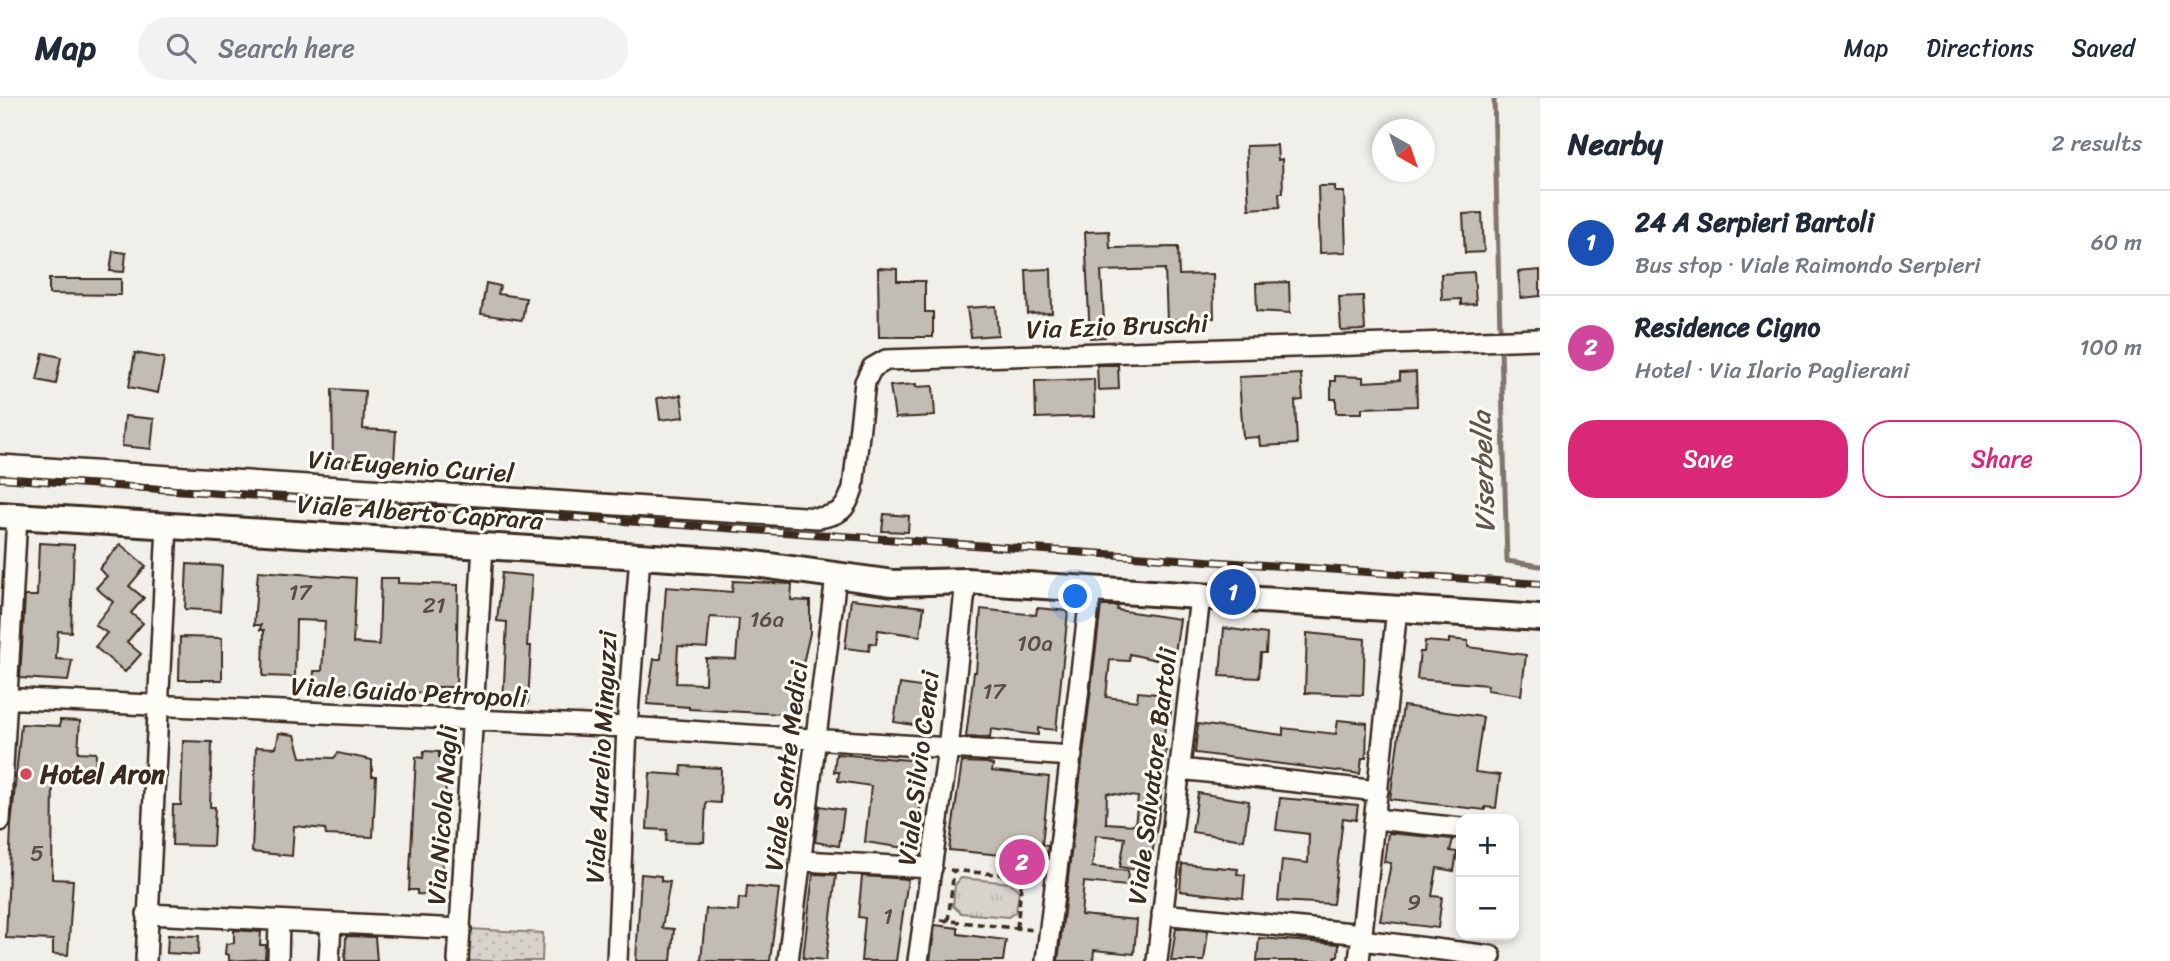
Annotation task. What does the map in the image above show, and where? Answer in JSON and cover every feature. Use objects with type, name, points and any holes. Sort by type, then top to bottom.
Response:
[{"type":"street","name":"Via Ezio Bruschi","points":[[818,518],[837,515],[848,505],[853,488],[865,382],[872,369],[886,360],[1540,339]]},
{"type":"street","name":"Via Eugenio Curiel","points":[[0,465],[818,518]]},
{"type":"street","name":"Viale Alberto Caprara","points":[[8,515],[748,563],[893,583],[966,581],[1540,618]]},
{"type":"street","points":[[0,821],[8,515]]},
{"type":"street","points":[[146,961],[167,525]]},
{"type":"street","name":"Via Nicola Nagli","points":[[458,961],[475,722],[483,546]]},
{"type":"street","name":"Viale Aurelio Minguzzi","points":[[617,961],[627,727],[640,556]]},
{"type":"street","name":"Viale Sante Medici","points":[[788,961],[836,577]]},
{"type":"street","name":"Viale Silvio Cenci","points":[[918,961],[948,749],[966,581]]},
{"type":"street","points":[[1046,961],[1091,589]]},
{"type":"street","name":"Viale Salvatore Bartoli","points":[[1157,961],[1200,597]]},
{"type":"street","points":[[1359,961],[1397,609]]},
{"type":"street","name":"Viale Guido Petropoli","points":[[3,699],[627,727],[1072,756]]},
{"type":"street","points":[[1180,769],[1378,791]]},
{"type":"street","points":[[1375,819],[1456,827]]},
{"type":"street","points":[[802,861],[932,868]]},
{"type":"street","points":[[148,914],[461,929]]},
{"type":"street","points":[[1162,914],[1362,937],[1491,956]]},
{"type":"street","points":[[278,961],[279,921]]},
{"type":"street","points":[[329,961],[331,924]]},
{"type":"path","points":[[932,868],[1055,880]]},
{"type":"path","points":[[948,920],[954,870]]},
{"type":"path","points":[[1017,928],[1022,876]]},
{"type":"path","points":[[925,918],[1049,931]]},
{"type":"green space","points":[[961,878],[1011,883],[1019,891],[1016,912],[1008,917],[961,913],[953,906],[955,885]]},
{"type":"green space","points":[[470,929],[543,933],[542,961],[468,961]]},
{"type":"building","points":[[1277,145],[1278,160],[1282,159],[1283,193],[1279,193],[1280,207],[1249,209],[1246,146]]},
{"type":"building","points":[[1318,186],[1335,186],[1335,192],[1344,192],[1346,252],[1320,253]]},
{"type":"building","points":[[1482,213],[1484,252],[1465,253],[1463,214]]},
{"type":"building","points":[[1109,231],[1110,248],[1178,247],[1179,275],[1213,274],[1214,318],[1167,320],[1165,269],[1101,271],[1105,337],[1090,338],[1085,232]]},
{"type":"building","points":[[113,251],[126,253],[124,272],[110,271]]},
{"type":"building","points":[[878,268],[897,269],[897,281],[925,281],[925,312],[933,312],[933,337],[879,337]]},
{"type":"building","points":[[1051,269],[1052,313],[1028,314],[1026,270]]},
{"type":"building","points":[[1540,270],[1540,296],[1521,298],[1518,272]]},
{"type":"building","points":[[1474,272],[1476,304],[1461,305],[1461,299],[1442,300],[1441,274]]},
{"type":"building","points":[[49,279],[121,279],[121,295],[49,294]]},
{"type":"building","points":[[1289,282],[1290,313],[1257,311],[1256,283]]},
{"type":"building","points":[[486,283],[500,286],[498,294],[526,298],[522,320],[481,314]]},
{"type":"building","points":[[1363,296],[1365,330],[1341,331],[1339,297]]},
{"type":"building","points":[[996,306],[998,335],[971,337],[967,308]]},
{"type":"building","points":[[43,353],[61,357],[56,384],[37,380]]},
{"type":"building","points":[[135,353],[164,358],[158,393],[129,387]]},
{"type":"building","points":[[1097,365],[1118,365],[1119,389],[1098,390]]},
{"type":"building","points":[[1416,372],[1417,406],[1362,408],[1362,413],[1336,413],[1336,399],[1331,399],[1331,381],[1335,381],[1335,376],[1363,377],[1363,382],[1400,380],[1400,373]]},
{"type":"building","points":[[1301,374],[1303,400],[1295,401],[1297,444],[1260,446],[1259,437],[1243,438],[1239,377]]},
{"type":"building","points":[[1094,379],[1095,416],[1036,418],[1035,381]]},
{"type":"building","points":[[916,384],[916,387],[933,386],[935,416],[895,418],[890,386]]},
{"type":"building","points":[[332,389],[365,391],[363,429],[396,431],[394,462],[347,460],[347,465],[333,464]]},
{"type":"building","points":[[681,395],[684,417],[660,420],[657,398]]},
{"type":"building","points":[[125,416],[154,419],[151,449],[122,446]]},
{"type":"building","points":[[884,514],[909,516],[908,532],[882,531]]},
{"type":"building","points":[[39,543],[74,545],[71,632],[58,631],[56,659],[72,660],[68,681],[20,678],[25,596],[37,596]]},
{"type":"building","points":[[120,544],[146,566],[129,586],[144,598],[131,613],[143,623],[127,642],[141,654],[125,672],[95,647],[107,633],[95,625],[113,602],[96,588],[107,576],[99,569]]},
{"type":"building","points":[[187,564],[222,566],[220,611],[185,609]]},
{"type":"building","points":[[258,571],[356,578],[353,643],[379,645],[381,578],[398,578],[398,583],[458,585],[456,687],[437,687],[437,693],[404,692],[404,695],[313,690],[314,671],[322,671],[325,621],[296,620],[295,677],[263,676],[264,630],[260,630],[261,625],[254,625]]},
{"type":"building","points":[[502,573],[532,576],[527,646],[531,646],[528,704],[503,703],[507,622],[497,621]]},
{"type":"building","points":[[733,581],[792,584],[791,600],[810,601],[810,633],[802,668],[799,715],[647,704],[654,659],[661,659],[666,587],[732,592]],"holes":[[[710,617],[739,619],[736,659],[706,658],[705,684],[676,683],[678,646],[707,648]]]},
{"type":"building","points":[[851,599],[924,607],[920,636],[878,630],[876,644],[870,643],[869,651],[845,648]]},
{"type":"building","points":[[1101,606],[1118,606],[1117,610],[1180,619],[1175,653],[1159,651],[1156,660],[1130,654],[1129,661],[1110,660],[1106,697],[1137,701],[1138,692],[1166,695],[1165,700],[1172,701],[1170,719],[1166,719],[1162,750],[1166,751],[1149,872],[1120,867],[1125,838],[1096,835],[1092,867],[1128,871],[1127,886],[1084,882],[1081,915],[1137,920],[1134,954],[1094,950],[1093,961],[1058,961]],"holes":[[[1107,793],[1138,797],[1135,825],[1106,823]]]},
{"type":"building","points":[[1037,608],[1068,611],[1056,730],[1038,728],[1038,735],[991,729],[990,738],[966,737],[976,672],[981,609],[1036,615]]},
{"type":"building","points":[[1224,628],[1267,634],[1266,653],[1261,653],[1259,678],[1220,676]]},
{"type":"building","points":[[1307,633],[1365,639],[1363,695],[1305,693]]},
{"type":"building","points":[[180,637],[222,638],[222,680],[179,680]]},
{"type":"building","points":[[1449,639],[1468,641],[1468,647],[1526,655],[1521,695],[1487,690],[1488,685],[1417,679],[1420,652],[1424,652],[1425,641],[1449,643]]},
{"type":"building","points":[[900,684],[933,689],[927,727],[894,722]]},
{"type":"building","points":[[1403,706],[1483,717],[1475,772],[1500,775],[1496,808],[1485,807],[1485,810],[1390,799]]},
{"type":"building","points":[[60,720],[80,721],[78,752],[96,753],[95,776],[53,774],[52,879],[73,880],[68,955],[53,954],[53,940],[6,938],[11,827],[21,724],[60,726]]},
{"type":"building","points":[[1338,720],[1367,723],[1366,758],[1362,758],[1360,774],[1195,753],[1198,724],[1283,735],[1283,728],[1336,734]]},
{"type":"building","points":[[279,733],[295,735],[301,757],[334,758],[338,753],[372,760],[372,776],[376,776],[373,837],[326,835],[325,829],[294,826],[292,856],[252,852],[256,747],[276,748]]},
{"type":"building","points":[[183,741],[212,742],[210,807],[215,807],[213,846],[172,845],[173,805],[181,805]]},
{"type":"building","points":[[424,751],[439,752],[439,757],[447,758],[441,890],[434,890],[434,895],[417,894],[417,890],[409,890],[416,757],[423,758]]},
{"type":"building","points":[[836,754],[921,761],[916,804],[921,804],[912,849],[865,842],[871,786],[838,781],[839,772],[834,772]]},
{"type":"building","points":[[962,762],[987,763],[993,765],[992,771],[1049,777],[1042,845],[1048,846],[1046,859],[949,850]]},
{"type":"building","points":[[682,766],[721,768],[720,803],[706,802],[704,842],[666,841],[667,830],[647,829],[650,773],[681,775]]},
{"type":"building","points":[[1198,793],[1249,801],[1244,840],[1192,832]]},
{"type":"building","points":[[1280,798],[1358,805],[1356,820],[1343,818],[1333,904],[1278,901],[1282,860],[1308,863],[1309,834],[1276,830]]},
{"type":"building","points":[[820,806],[844,810],[839,846],[815,842]]},
{"type":"building","points":[[1388,833],[1453,839],[1450,851],[1456,852],[1454,871],[1437,868],[1432,896],[1442,897],[1438,928],[1380,921],[1391,863],[1384,862]]},
{"type":"building","points":[[1182,864],[1238,869],[1237,874],[1245,875],[1243,898],[1180,891]]},
{"type":"building","points":[[641,874],[661,876],[661,881],[670,882],[662,928],[674,929],[671,961],[636,961]]},
{"type":"building","points":[[813,874],[836,875],[826,960],[803,958]]},
{"type":"building","points":[[862,876],[908,879],[896,961],[861,961],[865,918],[858,917]]},
{"type":"building","points":[[747,886],[779,889],[770,961],[701,961],[706,909],[738,911],[739,898],[746,899]]},
{"type":"building","points":[[935,925],[958,928],[958,934],[1006,940],[1003,961],[930,961]]},
{"type":"building","points":[[1176,928],[1208,931],[1204,961],[1171,961]]},
{"type":"building","points":[[234,930],[261,932],[260,945],[266,945],[265,959],[229,961],[229,955],[225,954],[226,944],[234,943]]},
{"type":"building","points":[[168,935],[199,936],[198,955],[167,953]]},
{"type":"building","points":[[346,936],[375,937],[377,961],[345,961]]},
{"type":"building","points":[[1259,938],[1339,944],[1338,956],[1335,956],[1335,961],[1257,961]]},
{"type":"waterway","name":"Viserbella","points":[[1494,98],[1500,331]]},
{"type":"waterway","name":"Viserbella","points":[[1501,348],[1507,561],[1540,566]]},
{"type":"railway","points":[[0,478],[1540,584]]},
{"type":"place","name":"24 A Serpieri Bartoli","points":[[1233,592]]},
{"type":"place","name":"Hotel Aron","points":[[26,774]]},
{"type":"place","name":"Residence Cigno","points":[[1022,862]]}]
